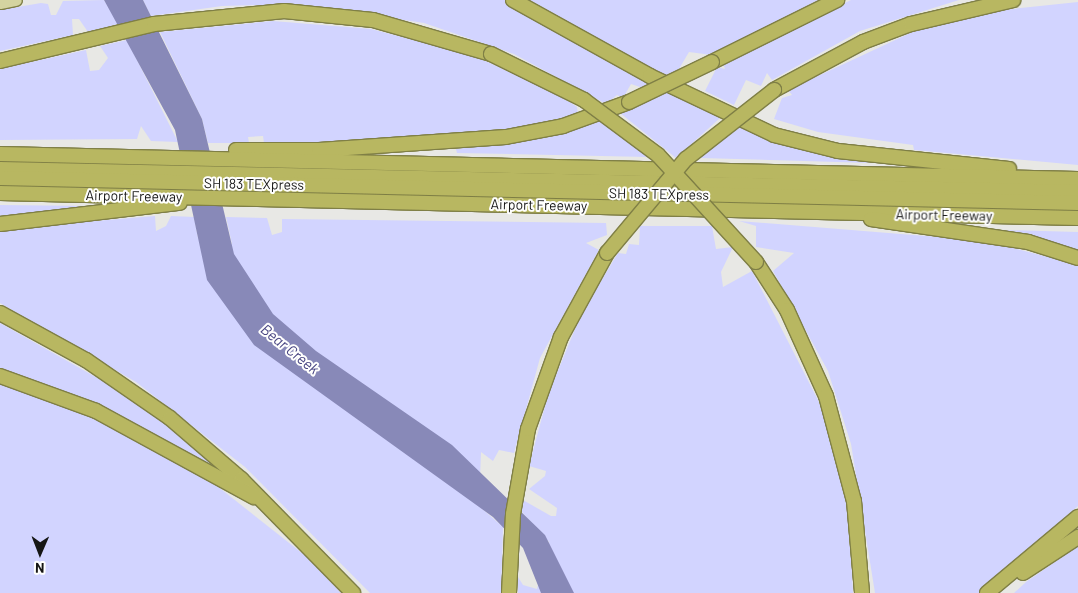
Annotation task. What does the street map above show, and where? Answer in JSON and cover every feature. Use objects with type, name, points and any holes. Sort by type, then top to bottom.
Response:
[{"type":"highway","points":[[514,0],[650,76],[782,138],[838,151],[1078,178]]},
{"type":"highway","points":[[259,155],[506,137],[572,124],[629,102],[837,0]]},
{"type":"highway","points":[[510,593],[513,514],[522,454],[558,344],[607,253],[686,159],[774,90],[863,42],[911,24],[1013,0]]},
{"type":"highway","points":[[0,61],[191,18],[284,11],[373,20],[462,42],[519,65],[614,120],[671,167],[756,262],[790,317],[826,396],[854,501],[862,593]]},
{"type":"highway","points":[[0,154],[88,156],[148,154],[259,155],[1078,178]]},
{"type":"highway","name":"SH 183 TEXpress","points":[[0,169],[154,177],[1078,203]]},
{"type":"highway","name":"SH 183 TEXpress","points":[[0,178],[154,177]]},
{"type":"highway","name":"SH 183 TEXpress","points":[[265,180],[1078,192]]},
{"type":"highway","name":"Airport Freeway","points":[[0,193],[160,202],[206,198],[269,199],[1078,218]]},
{"type":"highway","points":[[0,224],[160,202]]},
{"type":"highway","points":[[846,213],[902,227],[1028,242],[1078,258]]},
{"type":"highway","points":[[0,313],[140,395],[199,441],[267,504],[353,593]]},
{"type":"highway","points":[[0,376],[52,393],[144,434],[267,504]]},
{"type":"highway","points":[[987,593],[1078,517]]},
{"type":"highway","points":[[999,593],[1078,537]]},
{"type":"main road","points":[[0,3],[16,0]]},
{"type":"shaded area","points":[[104,0],[119,24],[88,32],[79,19],[72,19],[73,35],[0,51],[0,10],[41,3],[48,4],[51,15],[56,15],[63,1]]},
{"type":"shaded area","points":[[143,0],[505,0],[657,83],[646,89],[631,84],[623,98],[617,95],[606,104],[514,54],[424,23],[298,4],[222,6],[151,16]]},
{"type":"shaded area","points":[[530,0],[818,0],[712,55],[689,52],[676,74],[668,78]]},
{"type":"shaded area","points":[[851,0],[959,0],[860,31],[772,80],[767,73],[761,86],[746,80],[734,105],[705,91],[717,67],[725,69],[723,63]]},
{"type":"shaded area","points":[[1078,2],[1078,165],[914,150],[913,145],[818,132],[774,119],[782,98],[792,95],[788,90],[921,28],[984,12]]},
{"type":"shaded area","points":[[273,21],[371,29],[475,56],[564,98],[577,107],[578,115],[504,133],[327,144],[264,143],[263,136],[248,137],[249,143],[208,143],[202,119],[160,32]]},
{"type":"shaded area","points":[[127,40],[178,142],[151,141],[141,126],[137,139],[0,140],[0,69],[86,50],[90,71],[99,70],[108,58],[100,46]]},
{"type":"shaded area","points":[[668,90],[720,118],[676,158],[620,113]]},
{"type":"shaded area","points":[[601,121],[648,157],[457,153],[456,149],[551,137]]},
{"type":"shaded area","points":[[738,125],[871,159],[871,163],[700,158]]},
{"type":"shaded area","points":[[0,205],[88,206],[92,207],[0,216]]},
{"type":"shaded area","points":[[155,216],[156,231],[166,226],[171,216],[194,217],[198,238],[232,244],[226,217],[267,218],[272,235],[282,232],[282,219],[606,223],[607,235],[586,243],[599,250],[540,358],[514,453],[499,450],[493,461],[481,452],[479,506],[503,527],[501,593],[370,593],[245,467],[136,382],[0,303],[0,229]]},
{"type":"shaded area","points":[[739,221],[987,241],[1078,265],[1078,506],[982,593],[875,593],[851,444],[828,371],[773,271],[794,253],[756,247],[756,226]]},
{"type":"shaded area","points":[[640,226],[712,226],[716,249],[733,247],[721,272],[723,287],[752,271],[821,406],[848,501],[853,593],[518,593],[518,577],[523,585],[537,589],[549,542],[521,511],[523,500],[551,516],[556,516],[557,508],[529,489],[545,476],[546,471],[529,466],[548,395],[582,312],[618,253],[626,254],[629,244],[639,245]]},
{"type":"shaded area","points":[[1003,230],[1078,232],[1078,253],[1004,235]]},
{"type":"shaded area","points":[[0,323],[108,384],[159,419],[228,478],[106,408],[0,369]]},
{"type":"shaded area","points":[[0,384],[104,422],[212,482],[307,557],[341,593],[0,593]]},
{"type":"shaded area","points":[[1078,546],[1078,593],[1014,593],[1026,582]]},
{"type":"water","name":"Bear Creek","points":[[104,0],[143,0],[202,119],[234,254],[273,314],[316,351],[452,445],[545,535],[574,593],[541,593],[523,548],[493,517],[254,345],[207,280],[175,130]]}]
